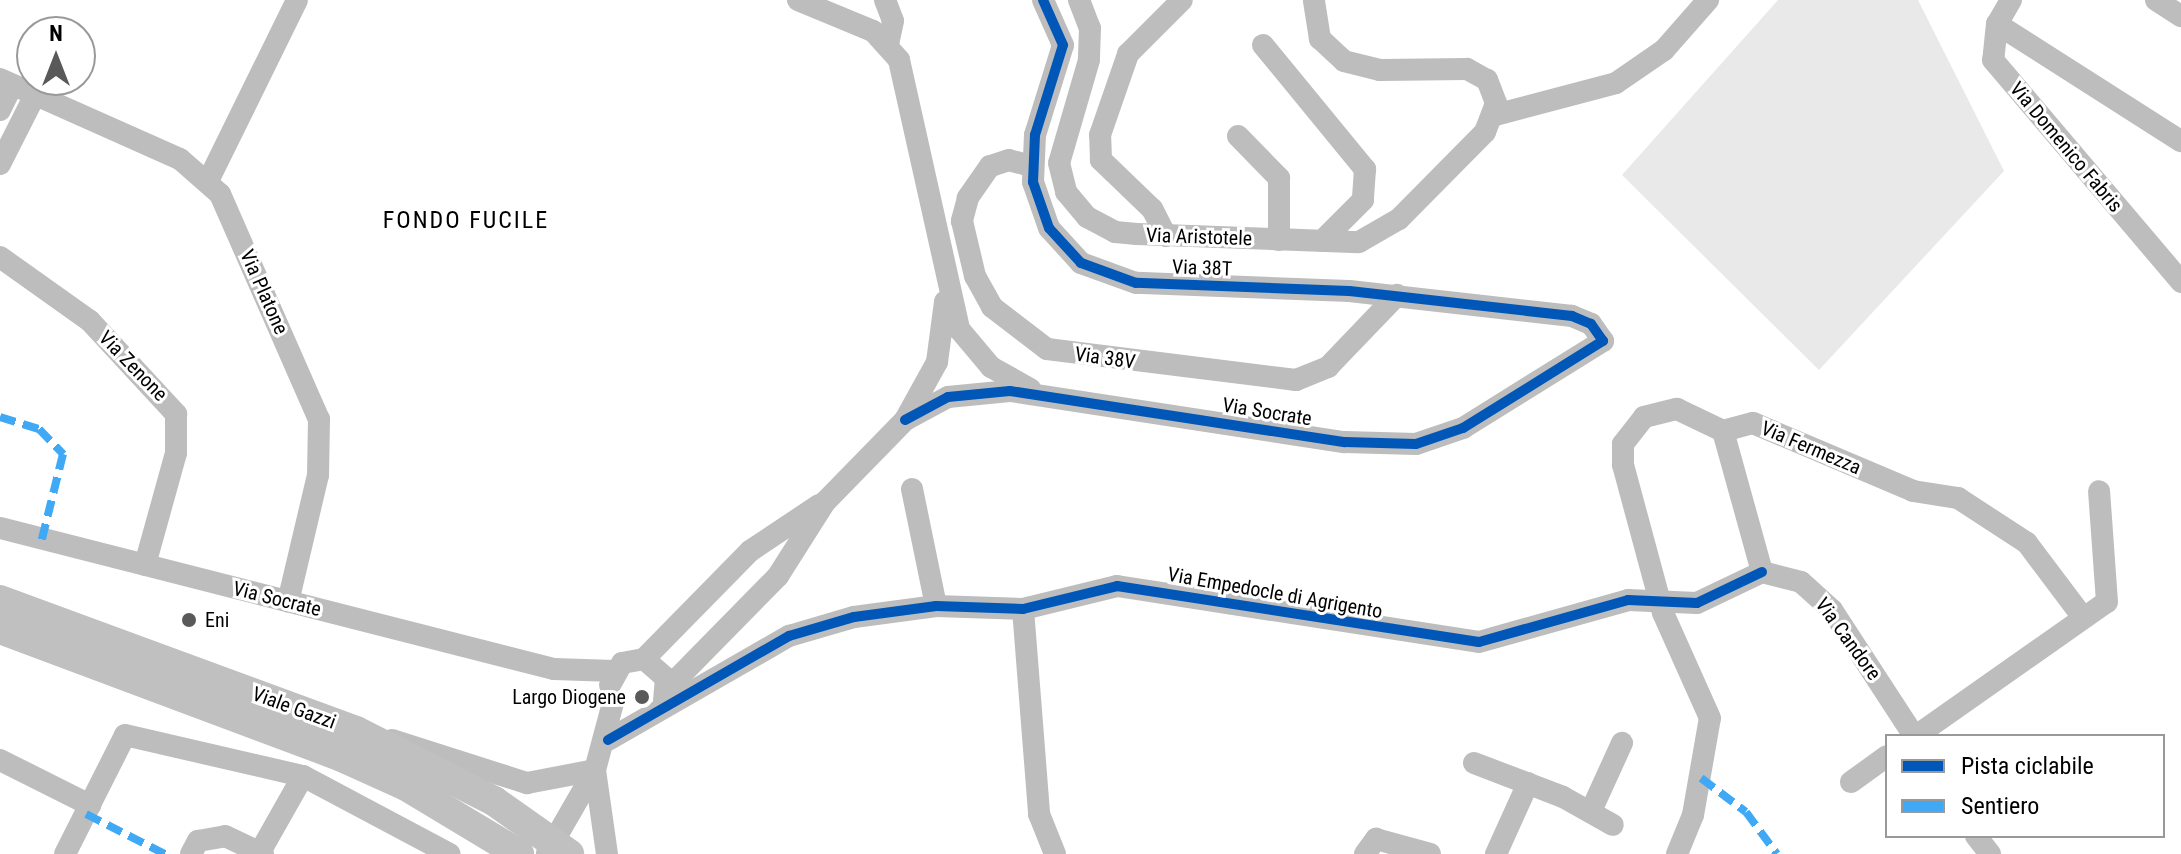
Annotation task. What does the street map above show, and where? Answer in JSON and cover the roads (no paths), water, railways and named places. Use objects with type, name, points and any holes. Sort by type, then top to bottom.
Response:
[{"type":"main road","name":"Viale Gazzi","points":[[0,600],[356,731],[452,778],[556,850]]},
{"type":"main road","name":"Viale Gazzi","points":[[0,629],[342,757],[478,827],[519,854]]},
{"type":"street","points":[[798,0],[822,4],[864,26],[888,44],[913,99],[946,289]]},
{"type":"street","points":[[885,0],[893,21],[888,44]]},
{"type":"street","points":[[1031,166],[1063,45],[1043,0]]},
{"type":"street","name":"Via Aristotele","points":[[1079,0],[1091,43],[1060,147],[1066,192],[1099,225],[1166,236],[1359,242],[1387,230],[1495,115]]},
{"type":"street","points":[[1166,236],[1152,209],[1101,160],[1100,135],[1128,54],[1182,0]]},
{"type":"street","points":[[1314,0],[1320,39],[1344,61],[1380,70],[1467,69],[1493,90],[1495,115],[1616,83],[1664,50],[1708,0]]},
{"type":"street","name":"Via Domenico Fabris","points":[[2011,0],[1997,24],[1993,60],[2181,282]]},
{"type":"street","points":[[2156,0],[2181,16]]},
{"type":"street","points":[[37,96],[180,159],[209,179],[290,5]]},
{"type":"street","points":[[1997,24],[2181,141]]},
{"type":"street","points":[[1263,45],[1365,169],[1363,200],[1322,241]]},
{"type":"street","points":[[0,110],[6,82]]},
{"type":"street","points":[[0,164],[34,96]]},
{"type":"street","points":[[1238,136],[1279,178],[1279,240]]},
{"type":"street","name":"Via 38V","points":[[1031,166],[1009,160],[990,166],[968,198],[962,221],[975,276],[992,307],[1024,337],[1047,349],[1296,380],[1328,367],[1397,295]]},
{"type":"street","name":"Via 38T","points":[[1031,166],[1049,228],[1067,252],[1098,272],[1157,285],[1397,295],[1572,316],[1591,324],[1603,341]]},
{"type":"street","name":"Via Platone","points":[[209,179],[319,419],[318,475],[288,602]]},
{"type":"street","name":"Via Zenone","points":[[0,257],[90,321],[176,414],[176,453],[145,565]]},
{"type":"street","name":"Via Socrate","points":[[946,289],[959,329],[978,356],[1046,396]]},
{"type":"street","name":"Via Socrate","points":[[825,502],[905,420],[937,362],[946,289]]},
{"type":"street","name":"Via Socrate","points":[[905,420],[968,392],[1046,396],[1345,442],[1416,444],[1463,428],[1603,341]]},
{"type":"street","points":[[1677,854],[1701,778],[1710,718],[1662,600],[1623,444],[1644,417],[1665,409],[1690,411],[1723,431],[1762,572]]},
{"type":"street","name":"Via Fermezza","points":[[1723,431],[1753,423],[1913,491],[1940,493],[1980,509],[2042,559],[2081,615]]},
{"type":"street","points":[[912,489],[936,606]]},
{"type":"street","points":[[1918,734],[2081,615],[2107,602],[2099,491]]},
{"type":"street","points":[[554,669],[614,671],[644,659],[750,551],[825,502]]},
{"type":"street","points":[[608,740],[657,703],[778,576],[825,502]]},
{"type":"street","name":"Via Socrate","points":[[0,528],[554,669]]},
{"type":"street","name":"Via Empedocle di Agrigento","points":[[657,703],[821,624],[936,606],[1023,609],[1117,586],[1479,642],[1628,600],[1697,603],[1762,572]]},
{"type":"street","name":"Via Candore","points":[[1762,572],[1801,582],[1832,610],[1914,734]]},
{"type":"street","points":[[1023,609],[1036,791],[1043,833],[1055,854]]},
{"type":"street","points":[[644,659],[661,669],[657,703]]},
{"type":"street","points":[[554,669],[612,700],[657,703]]},
{"type":"street","points":[[556,850],[608,740],[614,671]]},
{"type":"street","points":[[356,731],[527,783],[595,770]]},
{"type":"street","points":[[65,854],[125,735],[303,776],[450,854]]},
{"type":"street","points":[[1591,811],[1622,743]]},
{"type":"street","points":[[1851,782],[1885,757]]},
{"type":"street","points":[[0,760],[90,805]]},
{"type":"street","points":[[1474,763],[1591,811],[1613,825]]},
{"type":"street","points":[[595,770],[607,854]]},
{"type":"street","points":[[194,847],[225,836],[262,853],[303,776]]},
{"type":"street","points":[[1496,854],[1528,783]]},
{"type":"street","points":[[478,827],[491,854]]},
{"type":"street","points":[[1978,838],[1990,854]]},
{"type":"street","points":[[1365,854],[1376,839],[1389,839],[1430,854]]},
{"type":"place","name":"Eni","points":[[189,620]]},
{"type":"place","name":"Largo Diogene","points":[[642,697]]},
{"type":"district","name":"FONDO FUCILE","points":[[466,221]]}]
